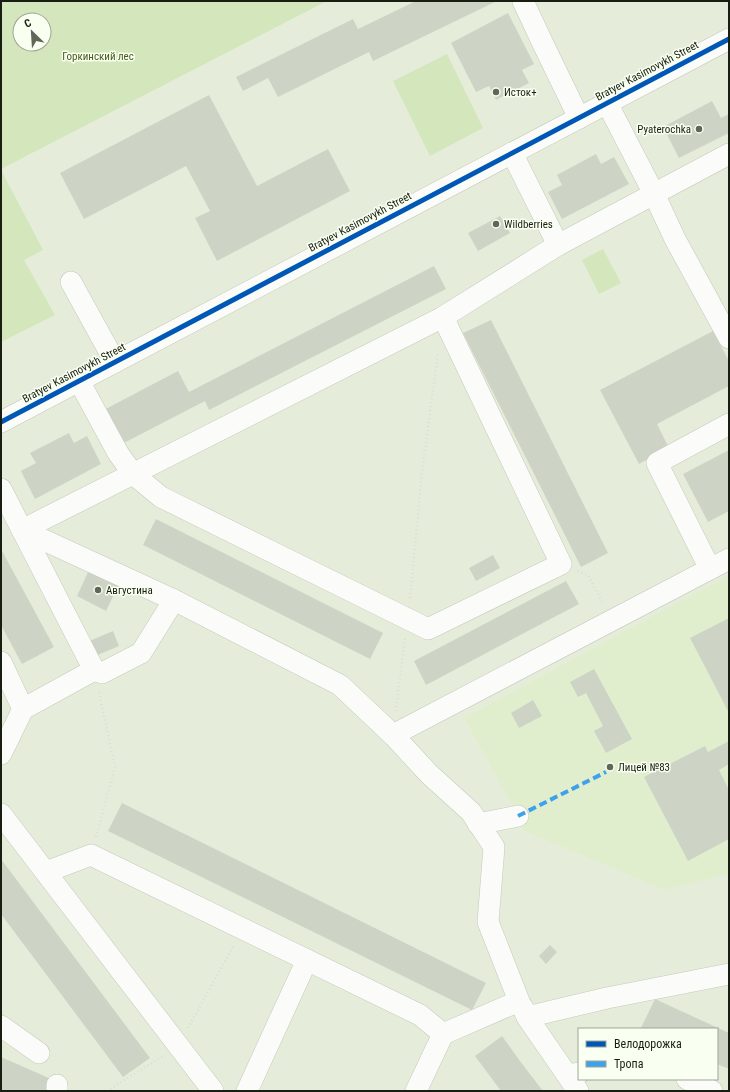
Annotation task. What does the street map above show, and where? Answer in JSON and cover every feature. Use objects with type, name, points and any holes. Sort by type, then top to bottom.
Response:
[{"type":"street","points":[[523,1],[579,118]]},
{"type":"street","name":"Bratyev Kasimovykh Street","points":[[1,422],[729,39]]},
{"type":"street","points":[[607,103],[654,194],[675,239],[729,338]]},
{"type":"street","points":[[512,153],[558,245]]},
{"type":"street","points":[[22,530],[443,317],[558,245],[729,154]]},
{"type":"street","points":[[71,282],[115,362]]},
{"type":"street","points":[[79,381],[118,453],[133,474],[161,498],[428,629],[561,564],[443,317]]},
{"type":"street","points":[[710,569],[657,462],[729,424]]},
{"type":"street","points":[[1,489],[94,670],[102,673],[141,653],[174,600]]},
{"type":"street","points":[[22,530],[174,600],[340,685],[393,735],[429,774],[471,812],[494,847],[488,922],[523,1009],[575,1080]]},
{"type":"street","points":[[393,735],[729,559]]},
{"type":"street","points":[[1,662],[23,709]]},
{"type":"street","points":[[1,754],[23,709],[94,670]]},
{"type":"street","points":[[1,814],[213,1091]]},
{"type":"street","points":[[478,824],[518,816]]},
{"type":"street","points":[[46,872],[91,855],[420,1015],[442,1034]]},
{"type":"street","points":[[246,1091],[307,960]]},
{"type":"street","points":[[416,1091],[442,1034],[523,1009],[607,998],[729,974]]},
{"type":"street","points":[[1,1026],[39,1053]]},
{"type":"street","points":[[690,1080],[712,1091]]},
{"type":"path","points":[[393,735],[408,620],[422,472],[439,348]]},
{"type":"path","points":[[561,564],[588,575],[601,600]]},
{"type":"path","points":[[91,855],[115,767],[94,670]]},
{"type":"shaded area","name":"Лицей №83","points":[[729,575],[729,874],[665,890],[524,831],[518,816],[464,718]]},
{"type":"green space","name":"Горкинский лес","points":[[1,1],[327,1],[1,169]]},
{"type":"green space","points":[[447,54],[483,128],[430,156],[393,81]]},
{"type":"green space","points":[[1,170],[43,250],[24,260],[55,315],[1,342]]},
{"type":"green space","points":[[603,249],[621,283],[599,294],[582,260]]},
{"type":"building","points":[[416,1],[497,1],[373,61],[369,52],[278,97],[268,78],[243,91],[236,77],[353,19],[358,29]]},
{"type":"building","points":[[508,13],[534,64],[522,70],[529,83],[496,100],[489,86],[476,92],[451,43]]},
{"type":"building","points":[[209,95],[257,186],[328,149],[350,191],[217,261],[195,218],[210,211],[186,166],[84,219],[60,173]]},
{"type":"building","points":[[712,101],[721,118],[729,114],[729,133],[679,158],[663,127]]},
{"type":"building","points":[[596,154],[601,164],[614,157],[629,184],[562,219],[548,192],[562,185],[557,175]]},
{"type":"building","points":[[500,216],[510,233],[478,251],[468,233]]},
{"type":"building","points":[[434,266],[446,289],[209,410],[205,401],[118,446],[100,412],[178,371],[189,392]]},
{"type":"building","points":[[491,320],[608,553],[581,567],[463,333]]},
{"type":"building","points":[[713,331],[729,361],[729,386],[657,424],[669,448],[639,464],[600,390]]},
{"type":"building","points":[[69,433],[74,443],[87,436],[101,464],[35,499],[21,471],[36,463],[30,453]]},
{"type":"building","points":[[729,450],[729,511],[708,522],[683,474]]},
{"type":"building","points":[[156,519],[383,633],[370,659],[143,545]]},
{"type":"building","points":[[1,549],[54,647],[22,664],[1,625]]},
{"type":"building","points":[[493,555],[500,568],[476,581],[469,568]]},
{"type":"building","points":[[89,570],[119,584],[106,611],[77,596]]},
{"type":"building","points":[[566,581],[579,604],[426,685],[414,661]]},
{"type":"building","points":[[729,618],[729,713],[690,638]]},
{"type":"building","points":[[113,631],[119,646],[93,657],[87,642]]},
{"type":"building","points":[[594,669],[632,739],[606,753],[594,731],[603,726],[586,693],[578,697],[570,682]]},
{"type":"building","points":[[533,700],[542,716],[519,728],[511,713]]},
{"type":"building","points":[[729,741],[729,764],[719,770],[729,790],[729,839],[688,861],[644,777],[705,746],[708,752]]},
{"type":"building","points":[[122,803],[486,983],[472,1010],[108,831]]},
{"type":"building","points":[[1,859],[150,1058],[123,1077],[1,914]]},
{"type":"building","points":[[550,945],[557,952],[546,964],[539,956]]},
{"type":"building","points":[[655,999],[729,1033],[729,1069],[718,1064],[718,1028],[641,1028]]},
{"type":"building","points":[[502,1036],[543,1091],[501,1091],[475,1056]]},
{"type":"building","points":[[1,1057],[51,1079],[46,1091],[1,1091]]},
{"type":"marked path","points":[[518,816],[606,772]]},
{"type":"cycle path","points":[[1,422],[729,39]]},
{"type":"place","name":"Исток+","points":[[496,92]]},
{"type":"place","name":"Pyaterochka","points":[[699,129]]},
{"type":"place","name":"Wildberries","points":[[496,224]]},
{"type":"place","name":"Августина","points":[[98,590]]},
{"type":"place","name":"Лицей №83","points":[[610,767]]}]
